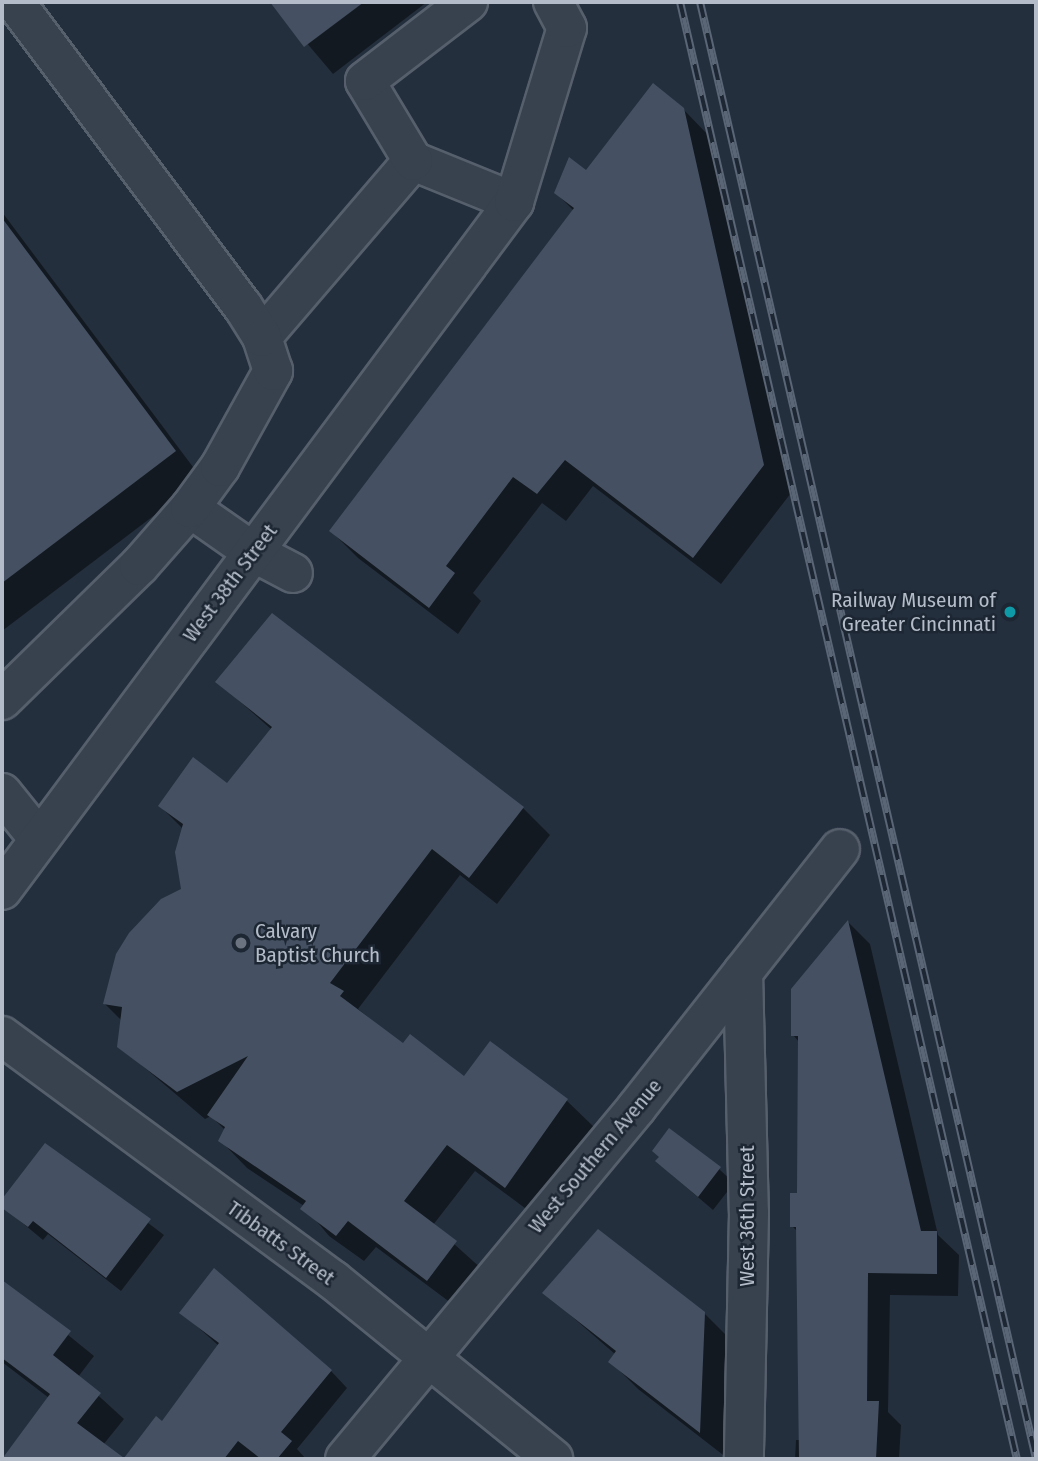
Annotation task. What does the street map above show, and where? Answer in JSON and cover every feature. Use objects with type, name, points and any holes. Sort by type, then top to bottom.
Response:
[{"type":"street","points":[[2,700],[139,566],[190,508],[220,467],[273,371],[262,337],[15,2]]},
{"type":"street","points":[[468,2],[365,81],[413,161],[514,202]]},
{"type":"street","name":"West 38th Street","points":[[2,890],[514,202],[567,27],[553,2]]},
{"type":"street","points":[[262,337],[413,161]]},
{"type":"street","points":[[190,508],[253,552],[293,573]]},
{"type":"street","points":[[2,793],[39,839]]},
{"type":"street","name":"West Southern Avenue","points":[[359,1451],[426,1358],[841,849]]},
{"type":"street","name":"West 36th Street","points":[[743,972],[749,1213],[744,1459]]},
{"type":"street","name":"Tibbatts Street","points":[[2,1036],[333,1280],[550,1459]]},
{"type":"building","points":[[270,2],[364,2],[304,47]]},
{"type":"building","points":[[653,83],[684,108],[764,465],[693,558],[565,460],[537,494],[513,477],[446,566],[455,573],[429,608],[329,531],[574,208],[554,193],[569,157],[586,170]]},
{"type":"building","points":[[2,218],[176,451],[2,583]]},
{"type":"building","name":"Calvary Baptist Church","points":[[272,613],[524,807],[469,878],[432,849],[330,983],[344,991],[340,996],[403,1043],[410,1034],[464,1076],[490,1041],[568,1099],[505,1188],[447,1145],[404,1201],[457,1241],[427,1281],[348,1221],[336,1236],[300,1209],[306,1201],[218,1141],[225,1127],[207,1115],[248,1056],[177,1092],[117,1047],[122,1007],[103,1004],[116,954],[129,933],[161,899],[181,889],[175,852],[183,824],[158,806],[193,757],[227,783],[272,727],[215,682]]},
{"type":"building","points":[[848,920],[921,1231],[937,1231],[937,1274],[868,1273],[867,1401],[879,1401],[876,1459],[799,1459],[796,1227],[790,1227],[790,1193],[797,1193],[798,1036],[791,1036],[791,989]]},
{"type":"building","points":[[669,1128],[721,1167],[698,1197],[655,1161],[659,1157],[652,1151]]},
{"type":"building","points":[[45,1143],[151,1219],[106,1278],[33,1221],[28,1227],[2,1208],[2,1199]]},
{"type":"building","points":[[598,1229],[705,1312],[700,1433],[608,1362],[616,1351],[542,1293]]},
{"type":"building","points":[[214,1268],[332,1370],[281,1432],[292,1441],[277,1459],[261,1459],[238,1441],[224,1459],[2,1459],[50,1394],[2,1358],[2,1280],[71,1331],[53,1355],[101,1393],[77,1423],[124,1458],[156,1416],[162,1421],[219,1343],[179,1313]]},
{"type":"railway","points":[[680,2],[1017,1459]]},
{"type":"railway","points":[[700,2],[1036,1459]]},
{"type":"place","name":"Railway Museum of Greater Cincinnati","points":[[1010,612]]},
{"type":"place","name":"Calvary Baptist Church","points":[[241,943]]}]
